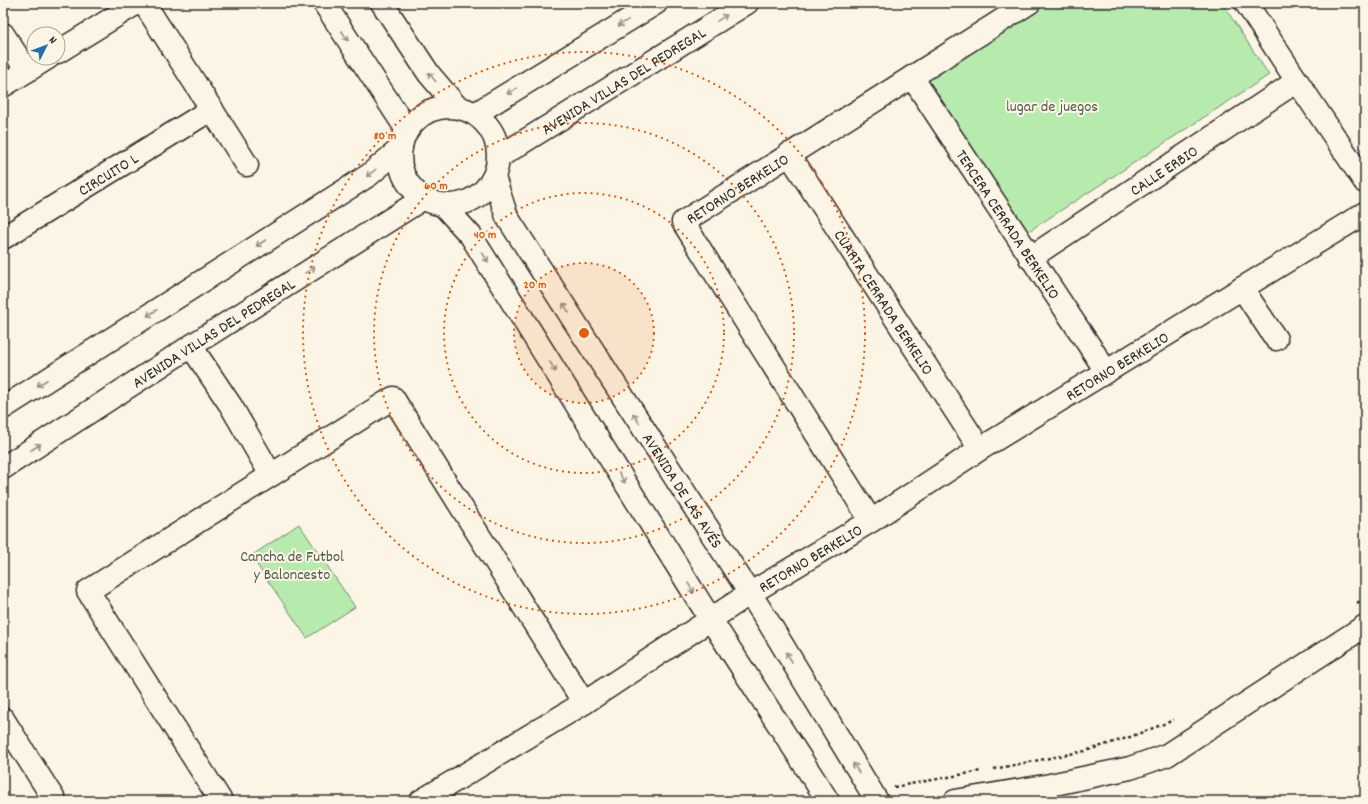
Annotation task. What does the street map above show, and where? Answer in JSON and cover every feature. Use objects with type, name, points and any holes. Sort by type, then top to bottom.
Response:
[{"type":"street","points":[[66,47],[137,3]]},
{"type":"street","points":[[144,3],[247,165]]},
{"type":"street","points":[[324,3],[404,139],[401,168],[410,185],[434,201],[472,236],[711,620],[828,801]]},
{"type":"street","points":[[382,3],[429,74],[466,110],[488,125],[496,140],[496,167],[482,193],[464,203],[434,201]]},
{"type":"street","points":[[3,408],[369,175],[404,139],[420,116],[438,107],[466,110],[656,3]]},
{"type":"street","name":"AVENIDA VILLAS DEL PEDREGAL","points":[[496,167],[747,3]]},
{"type":"street","name":"RETORNO BERKELIO","points":[[872,521],[683,222],[1029,3]]},
{"type":"street","points":[[1246,3],[1296,81],[1365,182]]},
{"type":"street","points":[[3,34],[27,71]]},
{"type":"street","points":[[3,86],[35,66]]},
{"type":"street","name":"TERCERA CERRADA BERKELIO","points":[[912,77],[1106,371]]},
{"type":"street","name":"CALLE ERBIO","points":[[1030,258],[1296,81]]},
{"type":"street","name":"CIRCUITO L","points":[[3,238],[212,109]]},
{"type":"street","name":"CUARTA CERRADA BERKELIO","points":[[789,154],[980,449]]},
{"type":"street","name":"AVENIDA DE LAS AVÉS","points":[[496,167],[507,217],[769,623],[874,796]]},
{"type":"street","name":"AVENIDA VILLAS DEL PEDREGAL","points":[[3,468],[191,346],[434,201]]},
{"type":"street","name":"RETORNO BERKELIO","points":[[421,801],[584,703],[749,594],[872,521],[980,449],[1365,213]]},
{"type":"street","points":[[1242,288],[1276,338]]},
{"type":"street","points":[[191,346],[231,406],[271,475]]},
{"type":"street","points":[[221,801],[88,590],[393,398],[584,703]]},
{"type":"street","points":[[955,801],[1050,785],[1123,770],[1167,755],[1365,626]]},
{"type":"street","points":[[3,719],[55,801]]},
{"type":"path","points":[[1352,606],[1365,598]]},
{"type":"path","points":[[993,769],[1085,751],[1130,737],[1179,718]]},
{"type":"path","points":[[874,796],[929,780],[986,770]]},
{"type":"green space","name":"lugar de juegos","points":[[1038,3],[1222,3],[1269,75],[1023,235],[923,76]]},
{"type":"green space","name":"Cancha de Futbol y Baloncesto","points":[[299,524],[355,607],[307,638],[251,556]]}]
